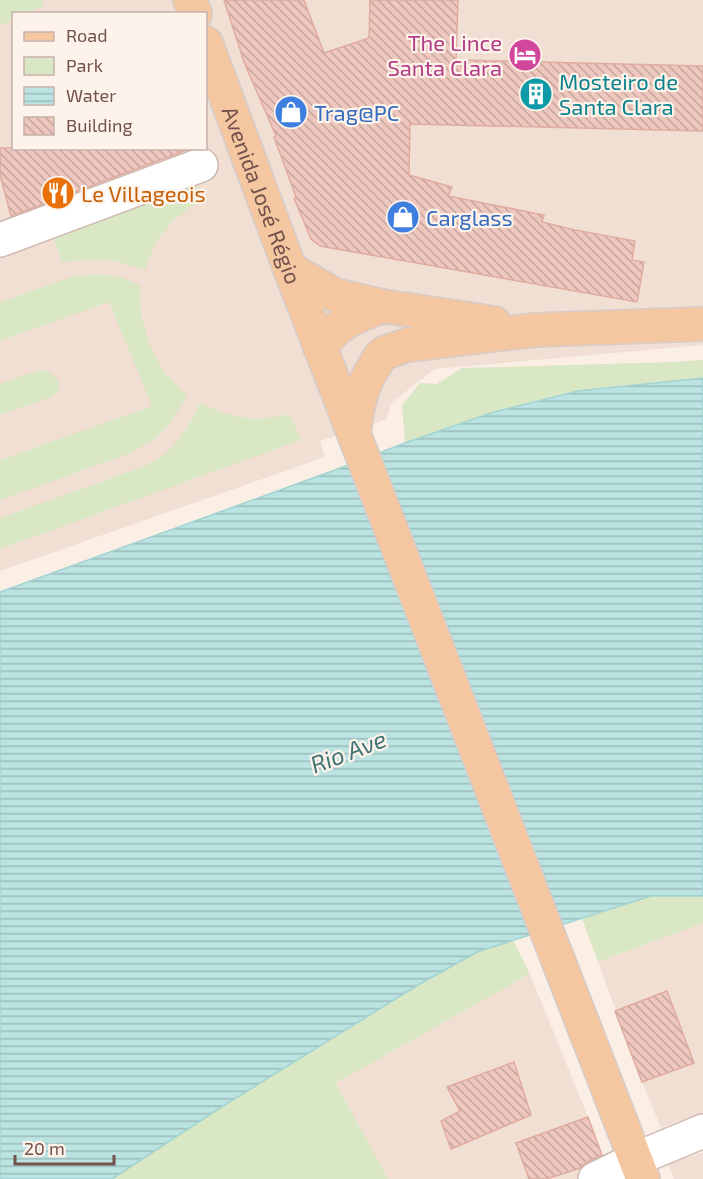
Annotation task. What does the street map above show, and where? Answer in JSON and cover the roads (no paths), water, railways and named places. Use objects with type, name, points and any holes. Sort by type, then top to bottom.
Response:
[{"type":"main road","name":"Avenida José Régio","points":[[207,46],[290,269],[563,974],[622,1172]]},
{"type":"main road","points":[[290,269],[335,294],[382,306],[534,330]]},
{"type":"main road","points":[[320,347],[335,330],[349,320],[382,306]]},
{"type":"main road","points":[[320,347],[384,353],[407,345],[534,330],[703,324]]},
{"type":"main road","points":[[357,441],[357,411],[368,376],[384,353]]},
{"type":"street","points":[[0,240],[201,165]]},
{"type":"street","points":[[622,1172],[703,1131]]},
{"type":"water","name":"Rio Ave","points":[[703,378],[703,896],[651,896],[477,952],[418,985],[223,1106],[112,1179],[0,1179],[0,592],[494,412],[578,391]]},
{"type":"place","name":"The Lince Santa Clara","points":[[525,55]]},
{"type":"place","name":"Mosteiro de Santa Clara","points":[[536,94]]},
{"type":"place","name":"Trag@PC","points":[[291,112]]},
{"type":"place","name":"Le Villageois","points":[[58,193]]},
{"type":"place","name":"Carglass","points":[[403,217]]}]
